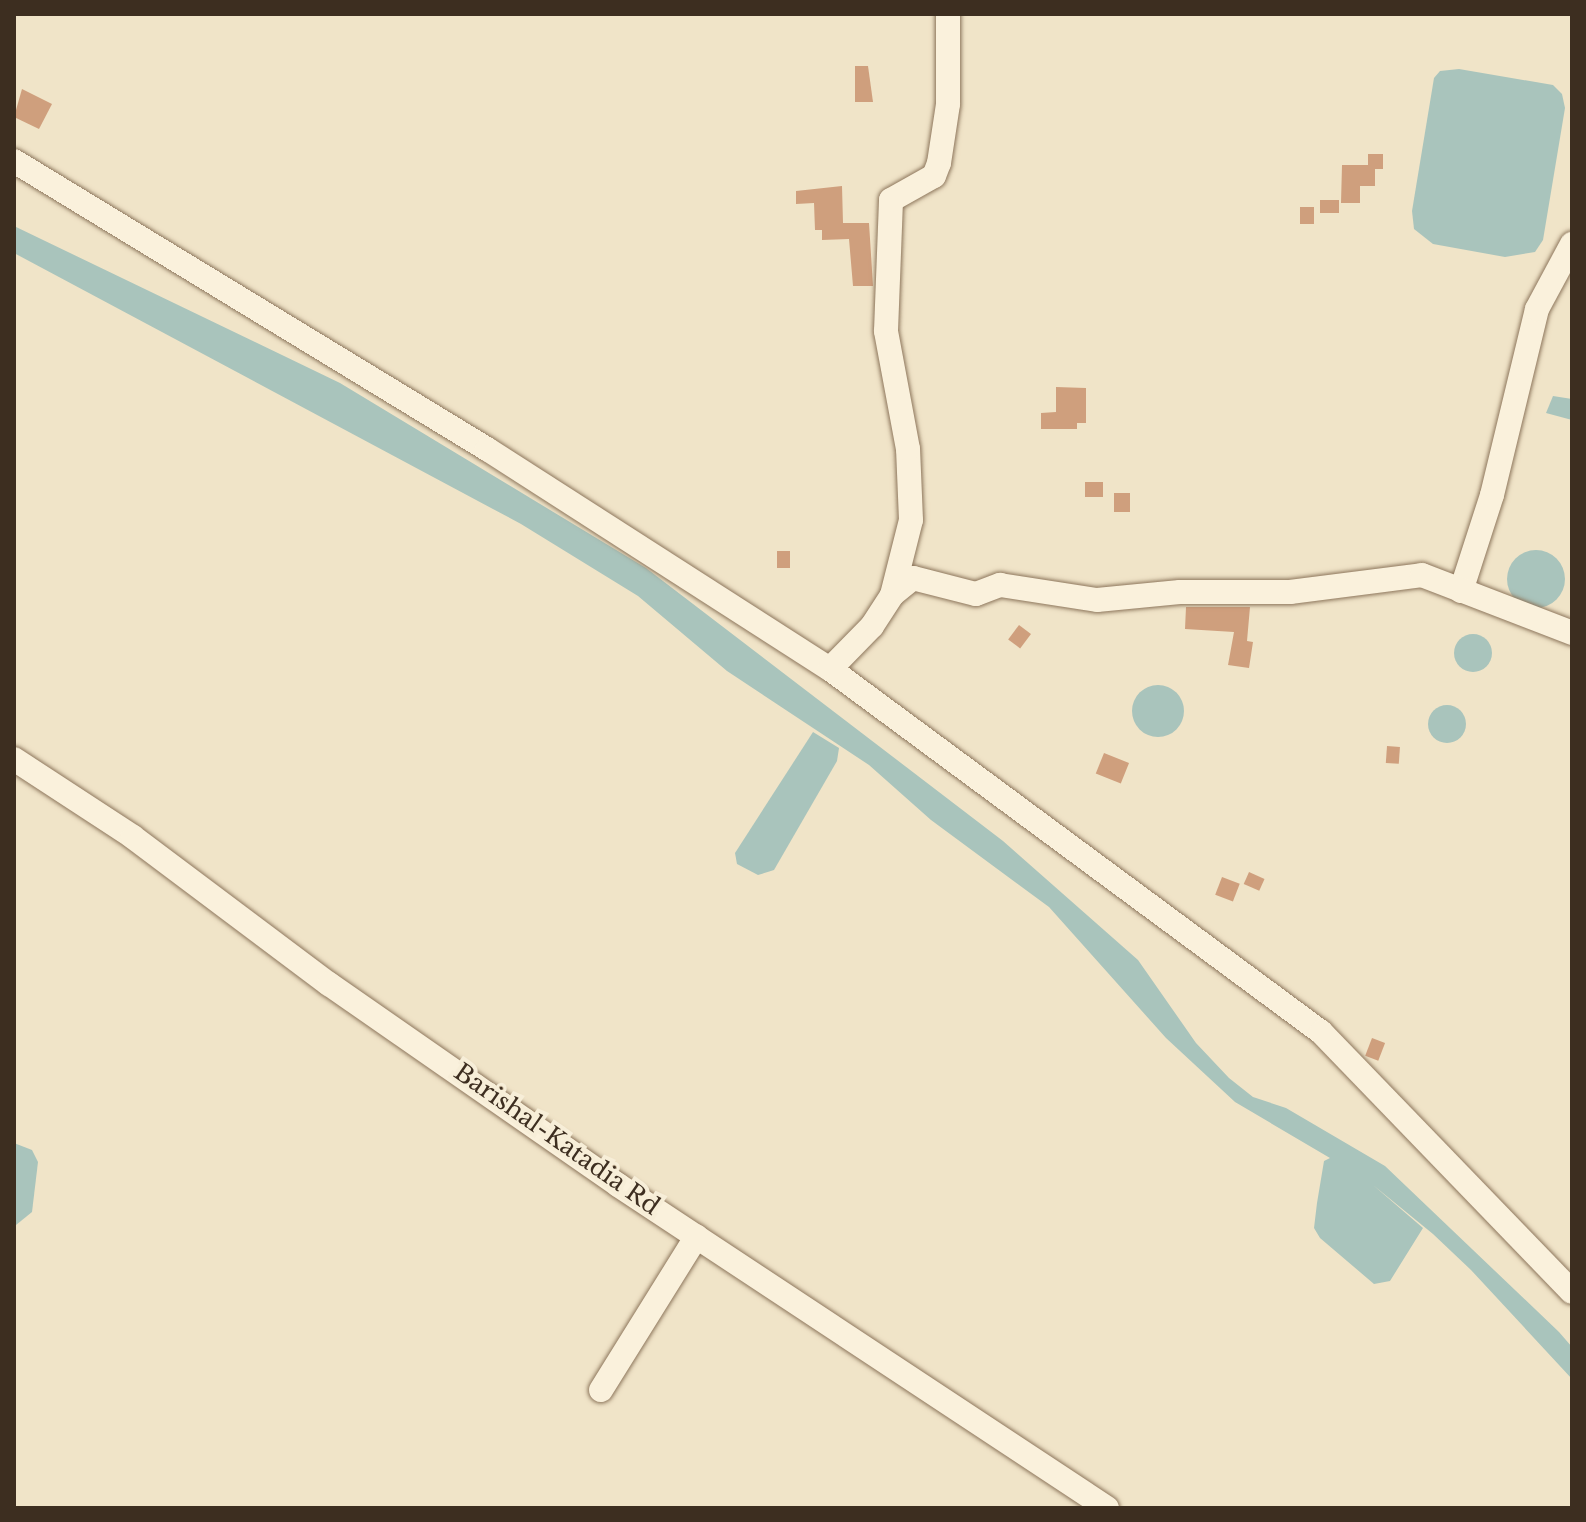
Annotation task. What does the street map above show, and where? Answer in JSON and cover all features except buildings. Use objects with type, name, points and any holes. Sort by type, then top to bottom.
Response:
[{"type":"street","points":[[892,595],[911,520],[911,485],[886,331],[891,200],[934,176],[939,163],[948,104],[948,14]]},
{"type":"street","points":[[14,161],[487,449],[830,669],[1321,1032],[1572,1292]]},
{"type":"street","points":[[1461,591],[1492,495],[1537,309],[1572,244]]},
{"type":"street","points":[[830,669],[872,626],[892,595],[913,578],[976,594],[1000,585],[1097,600],[1180,592],[1290,592],[1422,575],[1572,633]]},
{"type":"street","name":"Barishal-Katadia Rd","points":[[14,759],[133,837],[329,984],[697,1236],[1107,1508]]},
{"type":"street","points":[[601,1390],[697,1236]]},
{"type":"water","points":[[1459,69],[1553,85],[1562,94],[1565,108],[1543,240],[1535,252],[1505,257],[1433,244],[1414,229],[1412,211],[1434,78],[1440,71]]},
{"type":"water","points":[[14,226],[340,383],[646,568],[1003,841],[1138,960],[1196,1043],[1229,1078],[1253,1097],[1286,1108],[1385,1166],[1559,1332],[1572,1347],[1572,1379],[1471,1270],[1433,1234],[1373,1185],[1423,1228],[1390,1281],[1374,1284],[1320,1238],[1314,1228],[1317,1203],[1324,1161],[1330,1158],[1235,1102],[1166,1038],[1049,907],[931,820],[869,765],[727,671],[638,596],[521,524],[14,253]]},
{"type":"water","points":[[1553,396],[1572,399],[1572,420],[1546,413]]},
{"type":"water","points":[[1536,550],[1557,558],[1565,579],[1557,600],[1536,608],[1515,600],[1507,579],[1515,558]]},
{"type":"water","points":[[1473,634],[1486,640],[1492,653],[1486,666],[1473,672],[1460,666],[1454,653],[1460,640]]},
{"type":"water","points":[[1158,685],[1176,693],[1184,711],[1176,729],[1158,737],[1140,729],[1132,711],[1140,693]]},
{"type":"water","points":[[1447,705],[1460,711],[1466,724],[1460,737],[1447,743],[1434,737],[1428,724],[1434,711]]},
{"type":"water","points":[[813,732],[839,748],[837,761],[774,870],[758,875],[737,864],[735,853]]},
{"type":"water","points":[[14,1143],[32,1150],[38,1162],[32,1212],[16,1225]]}]
